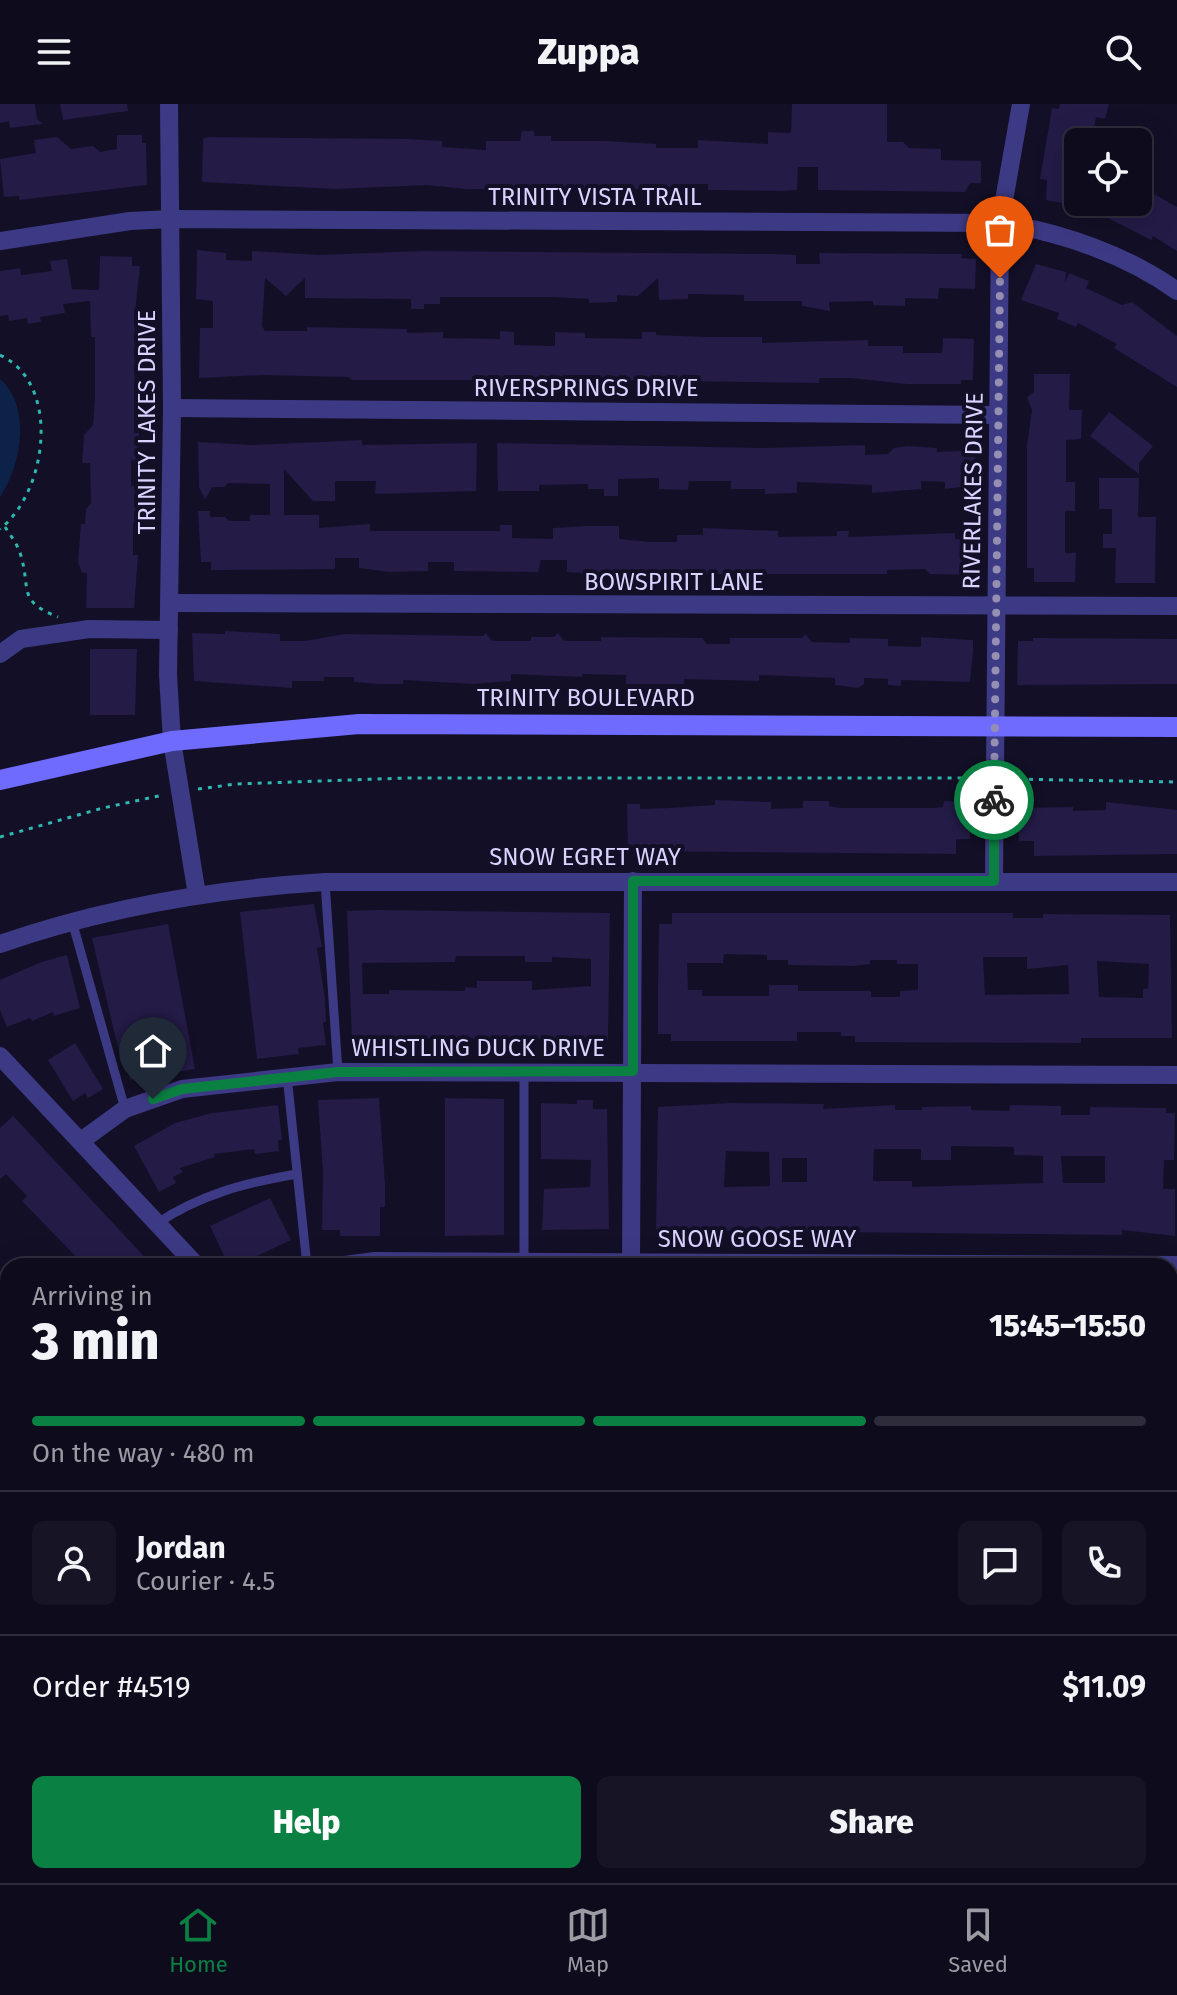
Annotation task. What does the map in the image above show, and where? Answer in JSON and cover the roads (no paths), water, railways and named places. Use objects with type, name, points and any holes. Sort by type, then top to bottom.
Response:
[{"type":"main road","name":"TRINITY BOULEVARD","points":[[0,780],[172,741],[359,724],[1177,727]]},
{"type":"street","name":"TRINITY LAKES DRIVE","points":[[169,104],[172,219],[169,630],[172,741],[197,895]]},
{"type":"street","name":"RIVERLAKES DRIVE","points":[[994,881],[1000,223],[1021,104]]},
{"type":"street","name":"TRINITY VISTA TRAIL","points":[[0,241],[130,221],[172,219],[1000,223],[1032,228],[1092,247],[1177,291]]},
{"type":"street","name":"RIVERSPRINGS DRIVE","points":[[172,408],[998,415]]},
{"type":"street","name":"BOWSPIRIT LANE","points":[[170,603],[996,608],[1177,606]]},
{"type":"street","points":[[0,654],[21,639],[89,629],[169,630]]},
{"type":"street","points":[[631,1258],[633,881]]},
{"type":"street","name":"SNOW EGRET WAY","points":[[0,944],[72,921],[197,895],[325,882],[1177,882]]},
{"type":"street","points":[[0,1056],[189,1258]]},
{"type":"street","name":"WHISTLING DUCK DRIVE","points":[[81,1141],[125,1109],[182,1089],[338,1072],[1177,1075]]},
{"type":"lane","points":[[325,882],[338,1072]]},
{"type":"lane","points":[[72,921],[125,1109]]},
{"type":"lane","points":[[524,1074],[524,1258]]},
{"type":"lane","points":[[287,1076],[306,1258]]},
{"type":"lane","points":[[156,1224],[208,1195],[243,1183],[297,1174]]},
{"type":"water","points":[[0,379],[16,405],[20,436],[13,469],[0,497]]}]
